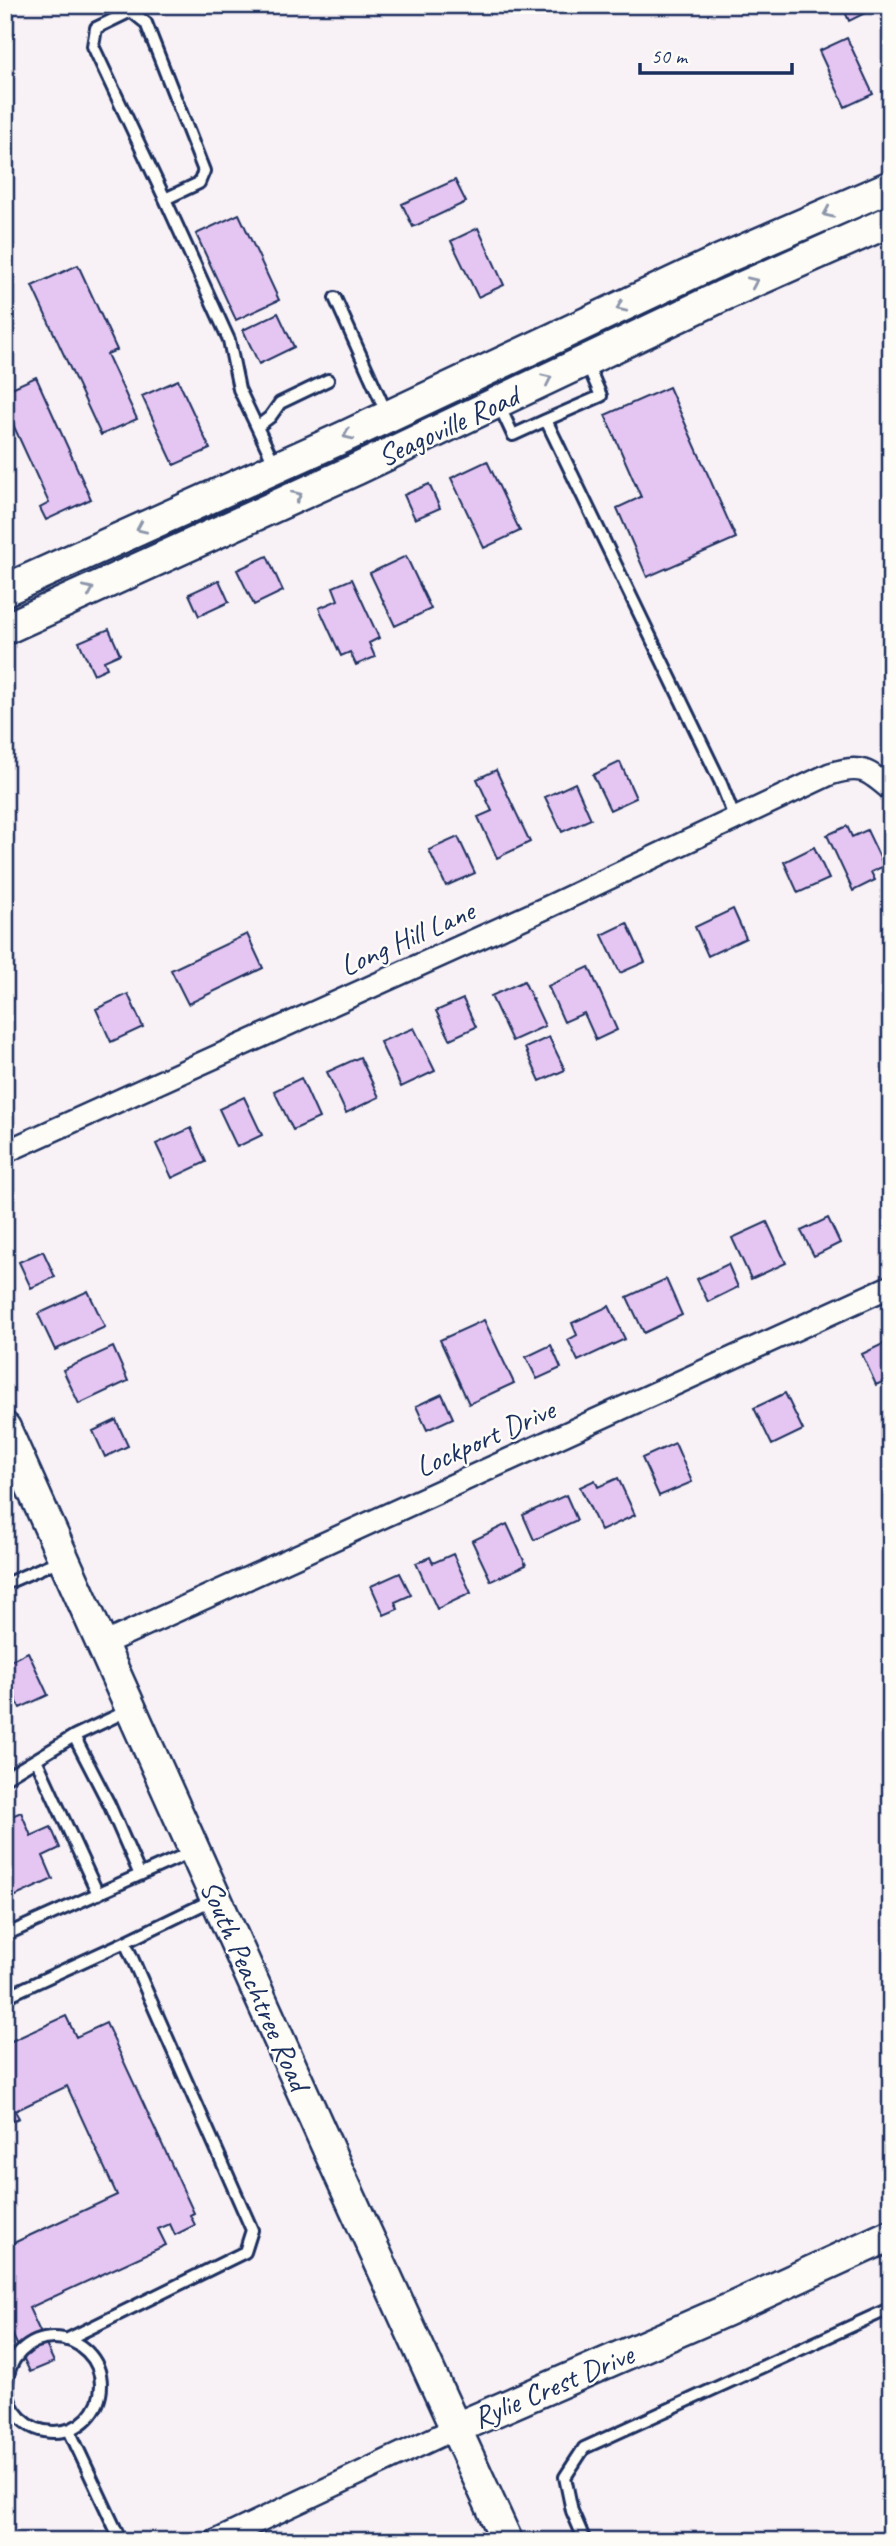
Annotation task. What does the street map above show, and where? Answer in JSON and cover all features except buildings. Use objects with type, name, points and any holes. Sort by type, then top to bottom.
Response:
[{"type":"main road","name":"Seagoville Road","points":[[5,590],[388,417],[675,281],[891,186]]},
{"type":"main road","name":"Seagoville Road","points":[[5,629],[891,221]]},
{"type":"main road","points":[[675,281],[689,312]]},
{"type":"main road","points":[[221,493],[236,524]]},
{"type":"main road","points":[[41,573],[56,605]]},
{"type":"main road","name":"South Peachtree Road","points":[[7,1438],[103,1644],[507,2541]]},
{"type":"main road","name":"Rylie Crest Drive","points":[[456,2428],[725,2311],[891,2235]]},
{"type":"street","name":"Long Hill Lane","points":[[5,1152],[550,906],[830,774],[846,769],[870,771],[891,790]]},
{"type":"street","name":"Lockport Drive","points":[[103,1644],[891,1286]]},
{"type":"street","name":"Rylie Crest Drive","points":[[216,2541],[456,2428]]},
{"type":"lane","points":[[165,199],[199,183],[204,171],[146,23],[131,11],[96,28],[93,46],[229,340],[239,390],[277,467]]},
{"type":"lane","points":[[335,298],[388,417]]},
{"type":"lane","points":[[498,402],[513,435],[601,396],[586,361]]},
{"type":"lane","points":[[257,427],[270,417],[280,402],[328,380]]},
{"type":"lane","points":[[546,420],[720,781],[735,819]]},
{"type":"lane","points":[[5,1584],[64,1558]]},
{"type":"lane","points":[[5,1778],[74,1736],[132,1709]]},
{"type":"lane","points":[[74,1736],[109,1804],[139,1875]]},
{"type":"lane","points":[[36,1759],[98,1894]]},
{"type":"lane","points":[[5,1935],[195,1850]]},
{"type":"lane","points":[[5,1997],[216,1899]]},
{"type":"lane","points":[[66,2340],[245,2252],[252,2230],[125,1942]]},
{"type":"lane","points":[[585,2541],[572,2511],[565,2477],[584,2448],[891,2308]]},
{"type":"lane","points":[[44,2340],[66,2340],[82,2347],[93,2360],[100,2376],[100,2393],[95,2408],[84,2422],[69,2430],[41,2430],[28,2425],[18,2416],[10,2403],[6,2376],[13,2361],[23,2350],[44,2340]]},
{"type":"lane","points":[[69,2430],[121,2541]]}]
